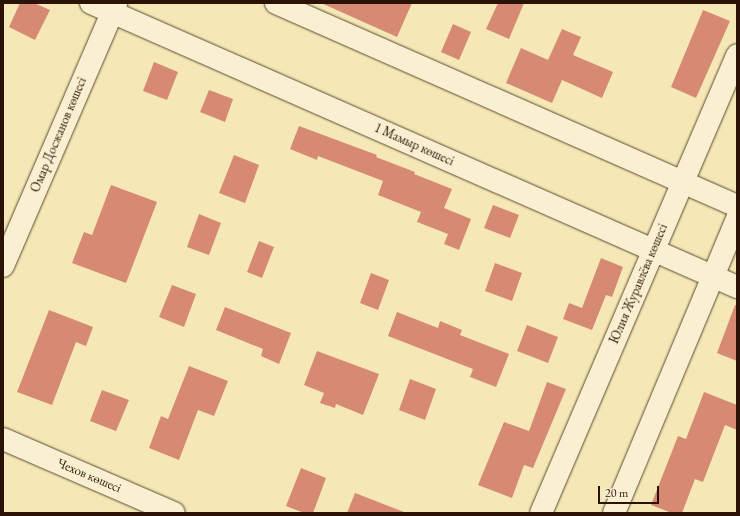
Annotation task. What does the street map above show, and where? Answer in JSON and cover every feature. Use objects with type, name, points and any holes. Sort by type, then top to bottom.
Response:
[{"type":"street","name":"1 Мамыр көшесі","points":[[91,3],[114,8],[737,288]]},
{"type":"street","points":[[276,3],[737,206]]},
{"type":"street","name":"Омар Досжанов көшесі","points":[[3,266],[114,8]]},
{"type":"street","name":"Юлия Журавлёва көшесі","points":[[541,513],[737,55]]},
{"type":"street","points":[[614,513],[737,219]]},
{"type":"street","name":"Чехов көшесі","points":[[3,440],[174,513]]},
{"type":"building","points":[[20,3],[34,3],[50,10],[35,40],[9,27]]},
{"type":"building","points":[[321,3],[412,3],[397,37]]},
{"type":"building","points":[[498,3],[524,3],[509,39],[486,29]]},
{"type":"building","points":[[703,10],[730,21],[696,98],[671,87]]},
{"type":"building","points":[[453,24],[471,32],[459,60],[441,52]]},
{"type":"building","points":[[562,29],[581,37],[573,55],[613,72],[602,98],[562,80],[552,103],[506,83],[521,48],[548,60]]},
{"type":"building","points":[[154,62],[178,72],[167,100],[143,91]]},
{"type":"building","points":[[209,90],[233,99],[225,122],[200,112]]},
{"type":"building","points":[[299,126],[377,155],[376,157],[415,172],[414,174],[452,189],[444,208],[471,219],[459,250],[444,244],[448,234],[417,222],[421,212],[378,195],[383,181],[318,156],[317,160],[290,149]]},
{"type":"building","points":[[234,155],[259,165],[245,203],[219,193]]},
{"type":"building","points":[[111,185],[157,202],[126,283],[72,263],[84,232],[92,235]]},
{"type":"building","points":[[493,205],[519,215],[510,238],[484,228]]},
{"type":"building","points":[[199,214],[221,223],[209,255],[187,247]]},
{"type":"building","points":[[259,241],[274,247],[262,278],[247,272]]},
{"type":"building","points":[[601,258],[623,267],[612,297],[606,295],[592,330],[563,319],[569,303],[582,308]]},
{"type":"building","points":[[495,263],[522,273],[512,301],[485,291]]},
{"type":"building","points":[[371,273],[389,280],[378,310],[360,303]]},
{"type":"building","points":[[172,285],[196,294],[184,327],[159,317]]},
{"type":"building","points":[[735,305],[737,305],[737,361],[717,353]]},
{"type":"building","points":[[225,307],[291,333],[279,364],[261,356],[263,349],[216,330]]},
{"type":"building","points":[[49,310],[93,327],[86,346],[76,342],[52,405],[17,392]]},
{"type":"building","points":[[397,312],[438,328],[440,321],[462,330],[460,335],[509,354],[496,387],[470,377],[473,369],[388,336]]},
{"type":"building","points":[[527,325],[558,337],[548,363],[517,351]]},
{"type":"building","points":[[317,351],[379,374],[363,415],[336,404],[335,408],[320,403],[324,393],[304,385]]},
{"type":"building","points":[[189,366],[228,381],[214,416],[198,410],[179,460],[149,448],[161,416],[168,419]]},
{"type":"building","points":[[410,379],[436,389],[425,420],[399,410]]},
{"type":"building","points":[[547,382],[566,389],[533,468],[524,465],[512,498],[478,485],[504,422],[529,431]]},
{"type":"building","points":[[102,390],[129,400],[116,431],[90,421]]},
{"type":"building","points":[[704,392],[737,405],[737,430],[725,425],[703,482],[695,479],[682,513],[672,513],[651,505],[678,436],[686,439]]},
{"type":"building","points":[[301,468],[326,478],[313,513],[304,513],[286,506]]},
{"type":"building","points":[[355,493],[404,512],[404,513],[347,513]]}]
